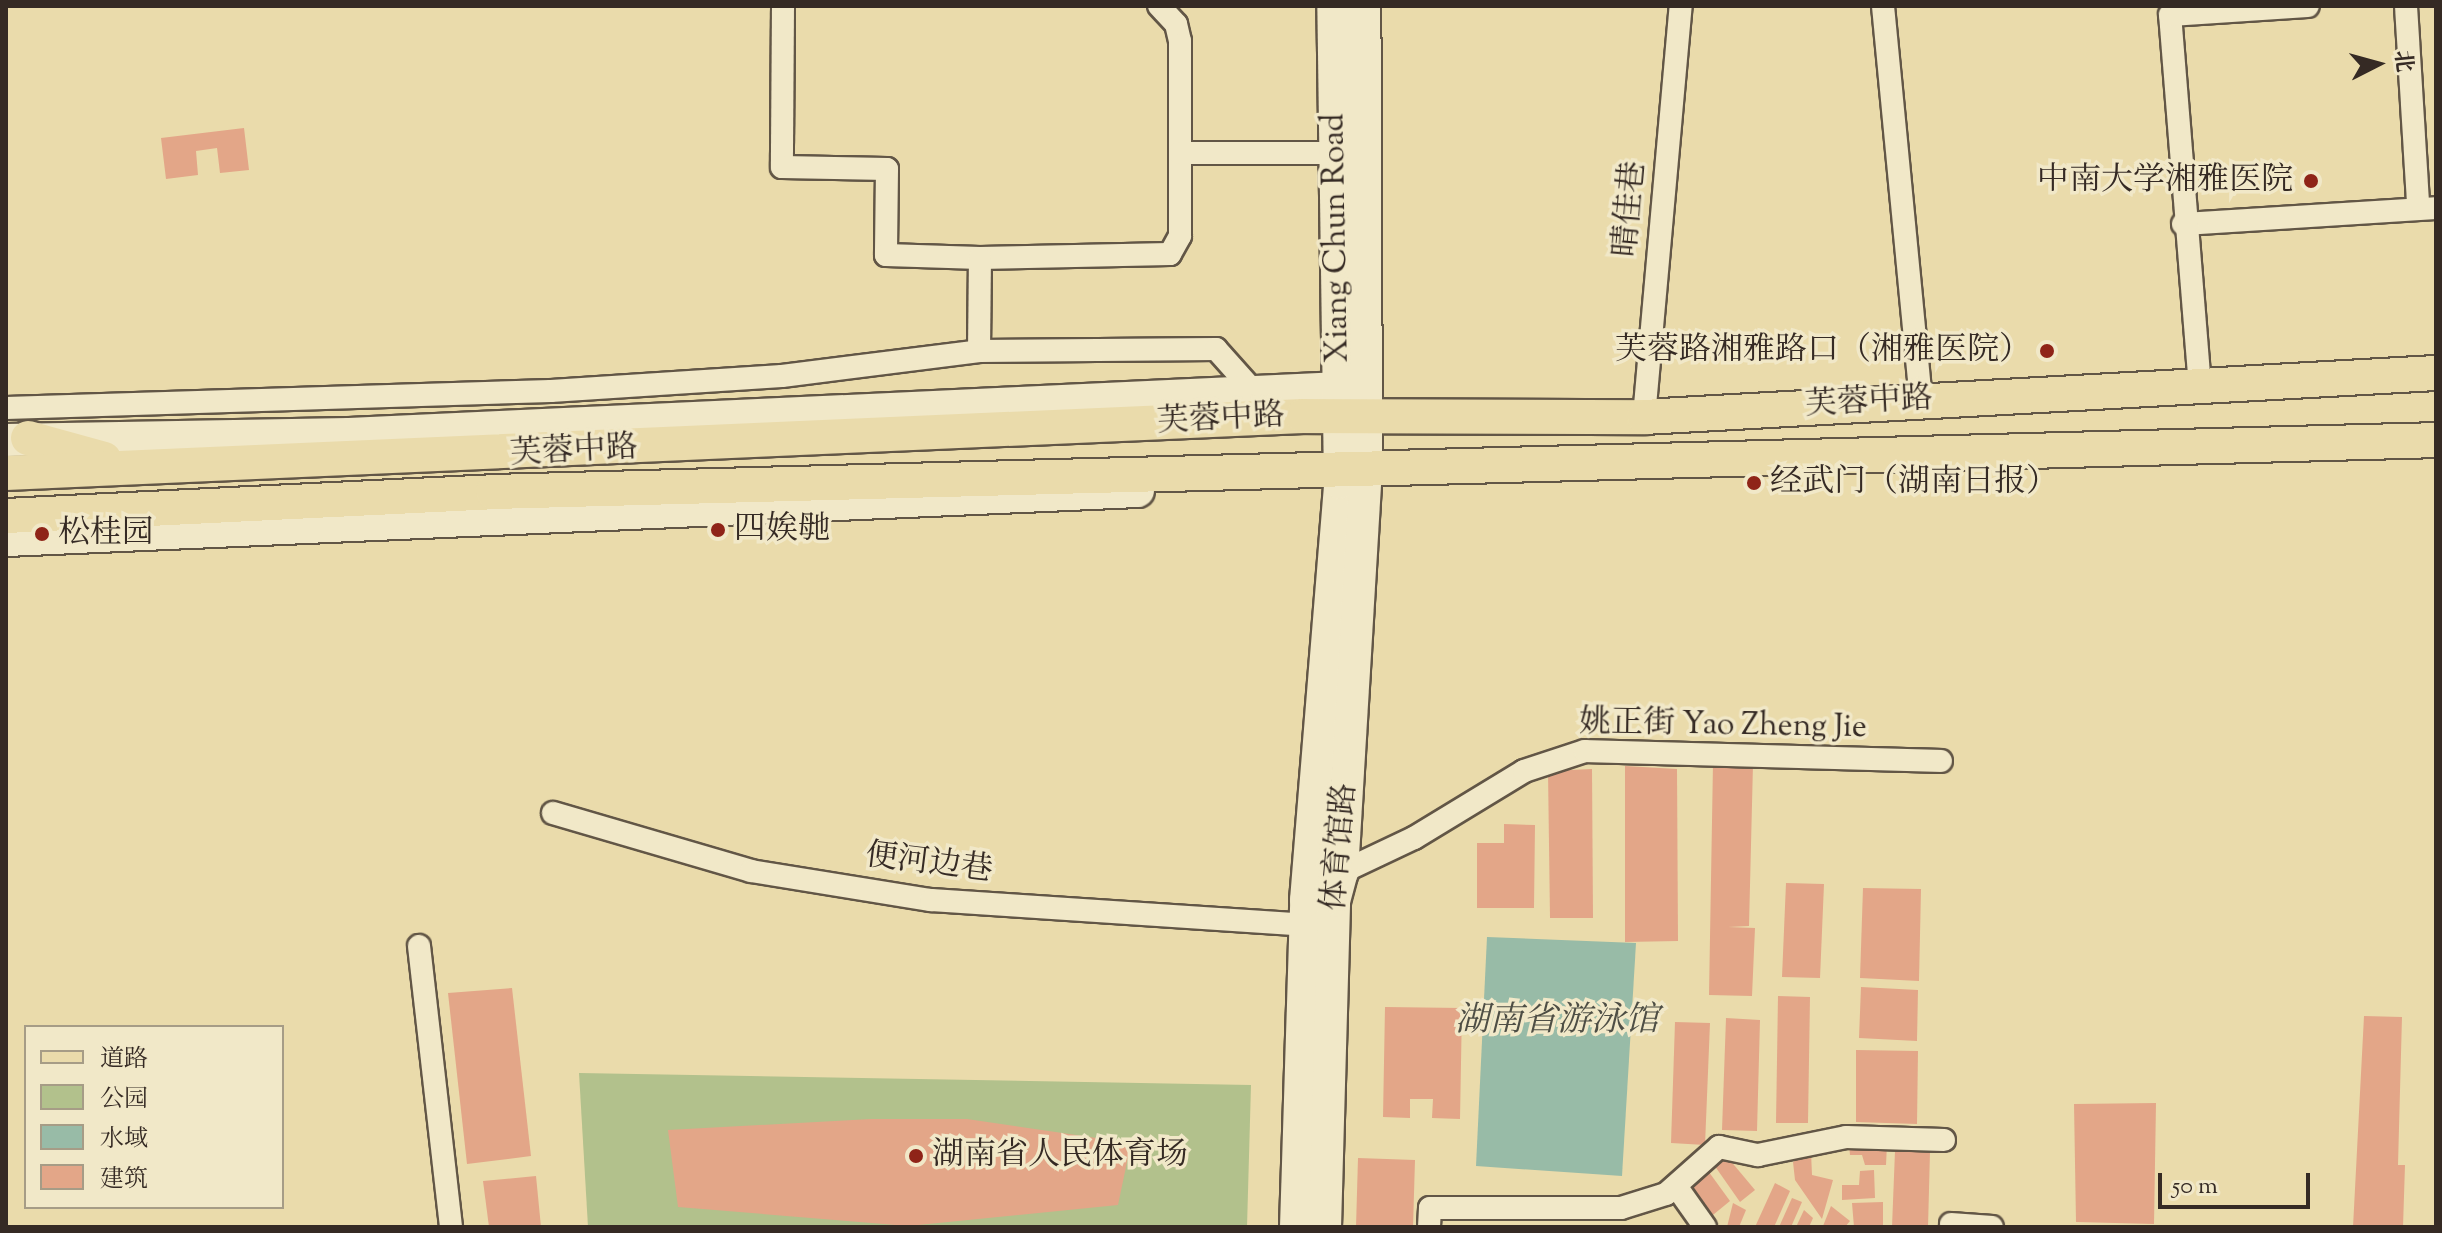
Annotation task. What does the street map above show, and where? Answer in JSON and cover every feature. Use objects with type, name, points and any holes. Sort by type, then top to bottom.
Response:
[{"type":"main road","name":"芙蓉中路","points":[[6,473],[1303,416],[1348,406],[1644,417],[1921,399],[2436,373]]},
{"type":"main road","points":[[1258,396],[1303,416]]},
{"type":"main road","points":[[17,439],[139,468]]},
{"type":"main road","name":"芙蓉中路","points":[[6,516],[493,492],[1925,458],[2436,440]]},
{"type":"street","points":[[783,6],[782,167],[887,169],[886,255],[980,258],[1170,254],[1180,236],[1180,41],[1176,24],[1159,6]]},
{"type":"street","name":"Xiang Chun Road","points":[[1333,6],[1333,153],[1349,473]]},
{"type":"street","name":"Xiang Chun Road","points":[[1348,406],[1364,6]]},
{"type":"street","name":"晴佳巷","points":[[1644,417],[1681,6]]},
{"type":"street","points":[[1883,6],[1921,399]]},
{"type":"street","points":[[2200,387],[2183,224],[2170,15],[2308,6]]},
{"type":"street","points":[[2183,224],[2427,207],[2406,6]]},
{"type":"street","points":[[1180,153],[1333,153]]},
{"type":"street","points":[[979,351],[980,258]]},
{"type":"street","points":[[6,408],[551,391],[782,376],[979,351],[1216,349],[1258,396]]},
{"type":"street","points":[[17,439],[349,434],[1258,396],[1348,406]]},
{"type":"street","name":"芙蓉中路","points":[[6,540],[1349,473]]},
{"type":"street","name":"体育馆路","points":[[1325,1227],[1334,901],[1342,872],[1349,473]]},
{"type":"street","name":"体育馆路","points":[[1296,1227],[1305,925],[1349,473]]},
{"type":"street","name":"姚正街 Yao Zheng Jie","points":[[1342,872],[1414,838],[1524,771],[1585,751],[1941,761]]},
{"type":"street","name":"便河边巷","points":[[553,813],[751,871],[931,900],[1305,925]]},
{"type":"street","points":[[419,946],[451,1227]]},
{"type":"street","points":[[1429,1227],[1430,1208],[1541,1218],[1621,1208],[1676,1186],[1719,1147],[1758,1155],[1846,1137],[1944,1140]]},
{"type":"street","points":[[1676,1186],[1705,1227]]},
{"type":"street","points":[[1951,1224],[1992,1227]]},
{"type":"green space","name":"湖南省人民体育场","points":[[579,1073],[1251,1085],[1247,1227],[588,1227]]},
{"type":"water","name":"湖南省游泳馆","points":[[1487,937],[1636,943],[1622,1176],[1476,1166]]},
{"type":"building","points":[[244,128],[249,170],[220,173],[217,148],[196,151],[198,175],[166,179],[161,138]]},
{"type":"building","points":[[1713,763],[1753,764],[1749,926],[1728,927],[1755,928],[1752,996],[1709,995]]},
{"type":"building","points":[[1625,766],[1677,769],[1678,941],[1625,942]]},
{"type":"building","points":[[1592,769],[1593,918],[1550,918],[1548,771]]},
{"type":"building","points":[[1504,824],[1535,825],[1534,908],[1477,908],[1477,843],[1504,843]]},
{"type":"building","points":[[1786,883],[1824,884],[1820,978],[1782,977]]},
{"type":"building","points":[[1863,888],[1921,889],[1919,981],[1860,978]]},
{"type":"building","points":[[1861,987],[1918,990],[1917,1041],[1859,1038]]},
{"type":"building","points":[[512,988],[531,1156],[467,1164],[448,993]]},
{"type":"building","points":[[1778,996],[1810,997],[1808,1123],[1776,1123]]},
{"type":"building","points":[[1385,1007],[1462,1008],[1460,1119],[1432,1118],[1433,1099],[1410,1099],[1410,1118],[1383,1117]]},
{"type":"building","points":[[2364,1016],[2402,1017],[2398,1165],[2405,1165],[2403,1227],[2353,1227]]},
{"type":"building","points":[[1726,1018],[1760,1020],[1757,1131],[1722,1130]]},
{"type":"building","points":[[1675,1022],[1710,1023],[1705,1145],[1671,1143]]},
{"type":"building","points":[[1856,1050],[1918,1051],[1917,1124],[1856,1122]]},
{"type":"building","points":[[2156,1103],[2154,1224],[2076,1222],[2074,1104]]},
{"type":"building","points":[[871,1119],[967,1119],[1131,1143],[1118,1205],[908,1226],[678,1207],[668,1130]]},
{"type":"building","points":[[1887,1144],[1886,1165],[1865,1165],[1862,1155],[1850,1155],[1849,1145]]},
{"type":"building","points":[[1895,1151],[1930,1152],[1928,1227],[1892,1227]]},
{"type":"building","points":[[1811,1152],[1812,1175],[1833,1180],[1822,1219],[1795,1180],[1793,1162]]},
{"type":"building","points":[[1724,1153],[1755,1190],[1740,1202],[1712,1162]]},
{"type":"building","points":[[1358,1158],[1415,1160],[1413,1227],[1356,1227]]},
{"type":"building","points":[[1706,1168],[1730,1201],[1708,1219],[1684,1187]]},
{"type":"building","points":[[1874,1170],[1875,1198],[1842,1200],[1842,1185],[1859,1185],[1860,1171]]},
{"type":"building","points":[[536,1176],[541,1227],[489,1227],[483,1181]]},
{"type":"building","points":[[1775,1183],[1790,1191],[1774,1227],[1755,1227]]},
{"type":"building","points":[[1792,1198],[1802,1202],[1791,1227],[1779,1227]]},
{"type":"building","points":[[1883,1202],[1883,1227],[1854,1227],[1852,1203]]},
{"type":"building","points":[[1733,1203],[1746,1210],[1739,1227],[1727,1227]]},
{"type":"building","points":[[1831,1206],[1850,1221],[1845,1227],[1823,1226]]},
{"type":"building","points":[[1804,1210],[1813,1218],[1809,1227],[1796,1227]]},
{"type":"place","name":"中南大学湘雅医院","points":[[2311,181]]},
{"type":"place","name":"芙蓉路湘雅路口（湘雅医院）","points":[[2047,351]]},
{"type":"place","name":"经武门（湖南日报）","points":[[1754,483]]},
{"type":"place","name":"四娭毑","points":[[718,530]]},
{"type":"place","name":"松桂园","points":[[42,534]]},
{"type":"place","name":"湖南省人民体育场","points":[[916,1156]]}]
